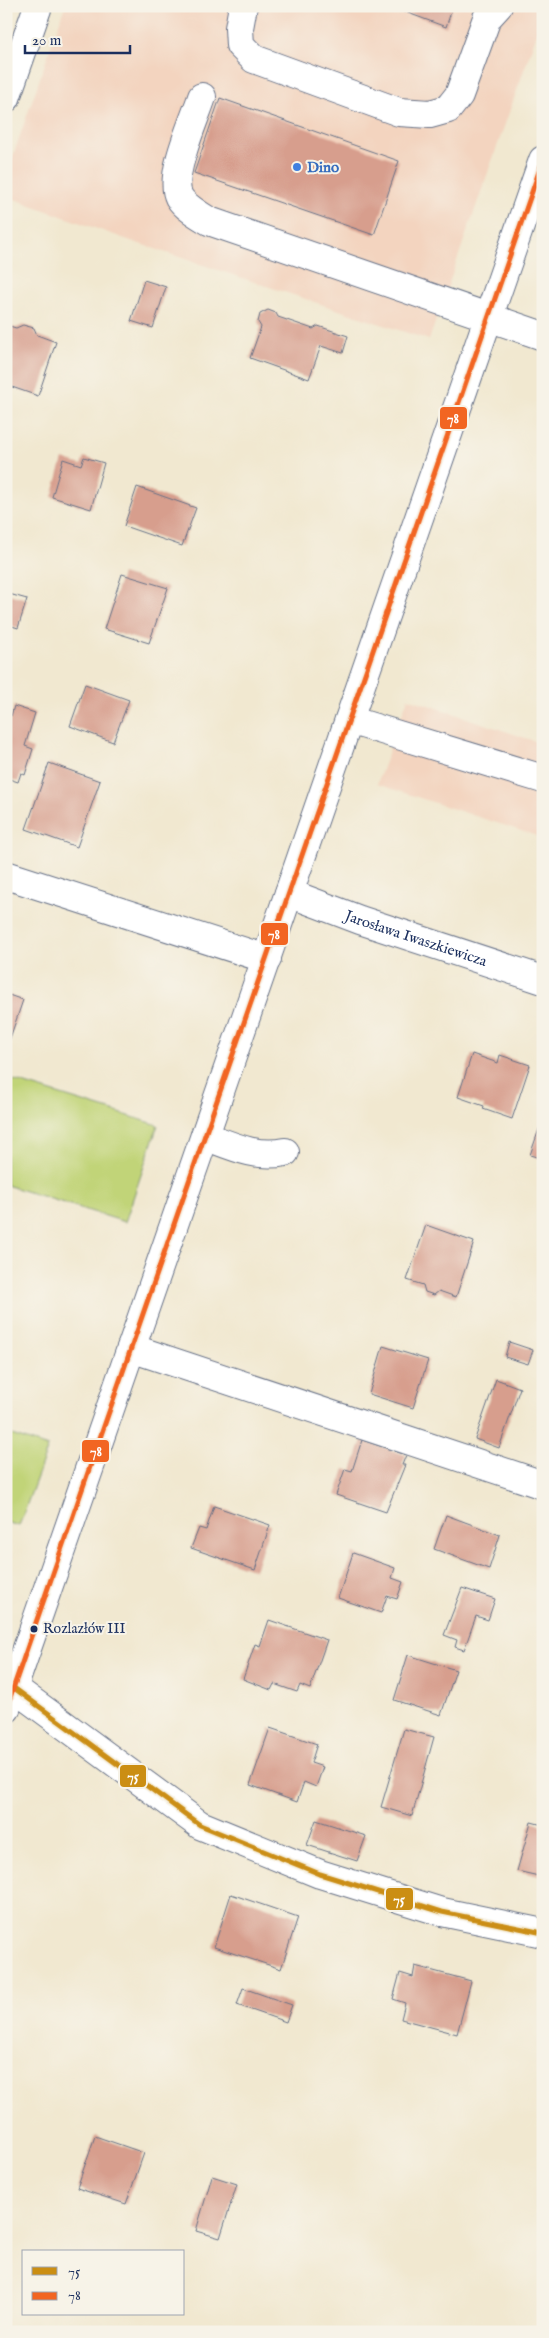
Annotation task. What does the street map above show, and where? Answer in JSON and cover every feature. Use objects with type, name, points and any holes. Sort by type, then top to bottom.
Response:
[{"type":"street","points":[[6,98],[38,6]]},
{"type":"street","points":[[243,6],[239,28],[240,45],[254,59],[399,112],[430,114],[448,109],[459,95],[488,18],[498,6]]},
{"type":"street","points":[[202,97],[175,181],[179,196],[191,209],[208,221],[543,336]]},
{"type":"street","points":[[543,160],[10,1699],[200,1825],[320,1874],[442,1912],[543,1933]]},
{"type":"street","points":[[349,720],[543,779]]},
{"type":"street","points":[[6,875],[266,958]]},
{"type":"street","name":"Jarosława Iwaszkiewicza","points":[[289,893],[360,920],[543,980]]},
{"type":"street","points":[[205,1136],[252,1153],[271,1155],[285,1152]]},
{"type":"street","points":[[131,1348],[543,1486]]},
{"type":"shaded area","points":[[65,6],[543,6],[543,16],[429,340],[131,241],[6,196],[6,176]]},
{"type":"shaded area","points":[[408,698],[543,744],[543,838],[377,784]]},
{"type":"green space","points":[[6,1078],[158,1125],[125,1222],[6,1185]]},
{"type":"green space","points":[[6,1433],[48,1447],[19,1526],[6,1522]]},
{"type":"building","points":[[389,6],[453,6],[446,27]]},
{"type":"building","name":"Dino","points":[[220,98],[399,161],[374,235],[194,173]]},
{"type":"building","points":[[144,280],[166,287],[153,328],[131,321]]},
{"type":"building","points":[[268,310],[276,313],[278,317],[313,329],[318,326],[348,336],[343,353],[321,346],[309,379],[250,358],[261,327],[258,322],[260,314]]},
{"type":"building","points":[[6,325],[16,328],[23,325],[34,328],[37,335],[56,342],[38,396],[6,385]]},
{"type":"building","points":[[84,457],[104,463],[91,509],[52,497],[63,459],[81,465]]},
{"type":"building","points":[[137,487],[196,508],[182,546],[124,526]]},
{"type":"building","points":[[122,574],[168,588],[149,643],[104,629]]},
{"type":"building","points":[[9,594],[27,599],[18,628],[6,624],[6,603]]},
{"type":"building","points":[[85,684],[129,700],[113,742],[70,726]]},
{"type":"building","points":[[14,706],[35,713],[25,746],[33,749],[25,775],[21,773],[18,782],[6,778],[6,715],[11,716]]},
{"type":"building","points":[[49,763],[100,781],[77,847],[26,829]]},
{"type":"building","points":[[6,994],[23,1000],[7,1047],[6,1047]]},
{"type":"building","points":[[472,1054],[498,1063],[500,1055],[530,1065],[512,1119],[483,1109],[484,1106],[458,1097]]},
{"type":"building","points":[[543,1118],[543,1159],[530,1155]]},
{"type":"building","points":[[426,1225],[474,1242],[456,1297],[439,1291],[434,1295],[425,1292],[423,1285],[407,1280]]},
{"type":"building","points":[[509,1342],[533,1350],[528,1364],[505,1357]]},
{"type":"building","points":[[383,1346],[428,1360],[413,1408],[369,1394]]},
{"type":"building","points":[[496,1379],[520,1388],[499,1448],[475,1439]]},
{"type":"building","points":[[362,1440],[406,1455],[402,1465],[405,1465],[386,1512],[336,1495],[345,1469],[352,1471]]},
{"type":"building","points":[[214,1506],[270,1525],[255,1570],[191,1548],[199,1528],[206,1530]]},
{"type":"building","points":[[446,1515],[500,1535],[489,1569],[434,1549]]},
{"type":"building","points":[[353,1553],[395,1568],[392,1578],[403,1582],[397,1599],[387,1596],[381,1613],[338,1598]]},
{"type":"building","points":[[462,1588],[495,1599],[488,1620],[476,1616],[464,1650],[455,1647],[457,1640],[444,1635]]},
{"type":"building","points":[[269,1620],[327,1640],[310,1689],[300,1685],[297,1692],[274,1684],[271,1690],[243,1679],[255,1644],[260,1646]]},
{"type":"building","points":[[408,1655],[456,1670],[441,1715],[394,1700]]},
{"type":"building","points":[[270,1728],[317,1744],[311,1763],[323,1767],[316,1787],[304,1782],[297,1802],[250,1785]]},
{"type":"building","points":[[404,1729],[434,1737],[412,1816],[381,1807]]},
{"type":"building","points":[[316,1820],[366,1836],[357,1861],[307,1845]]},
{"type":"building","points":[[531,1822],[543,1825],[543,1877],[517,1871]]},
{"type":"building","points":[[231,1894],[298,1917],[281,1969],[214,1947]]},
{"type":"building","points":[[415,1966],[471,1981],[457,2034],[401,2019],[405,2003],[393,1999],[400,1973],[413,1977]]},
{"type":"building","points":[[243,1988],[292,2005],[286,2022],[237,2005]]},
{"type":"building","points":[[95,2136],[144,2153],[126,2204],[77,2188]]},
{"type":"building","points":[[212,2176],[237,2184],[220,2238],[196,2231]]},
{"type":"transit line","name":"78","points":[[6,1709],[543,160]]},
{"type":"transit line","name":"75","points":[[14,1688],[200,1825],[320,1874],[442,1912],[543,1933]]},
{"type":"place","name":"Dino","points":[[297,167]]},
{"type":"place","name":"Rozlazłów III","points":[[34,1629]]}]
